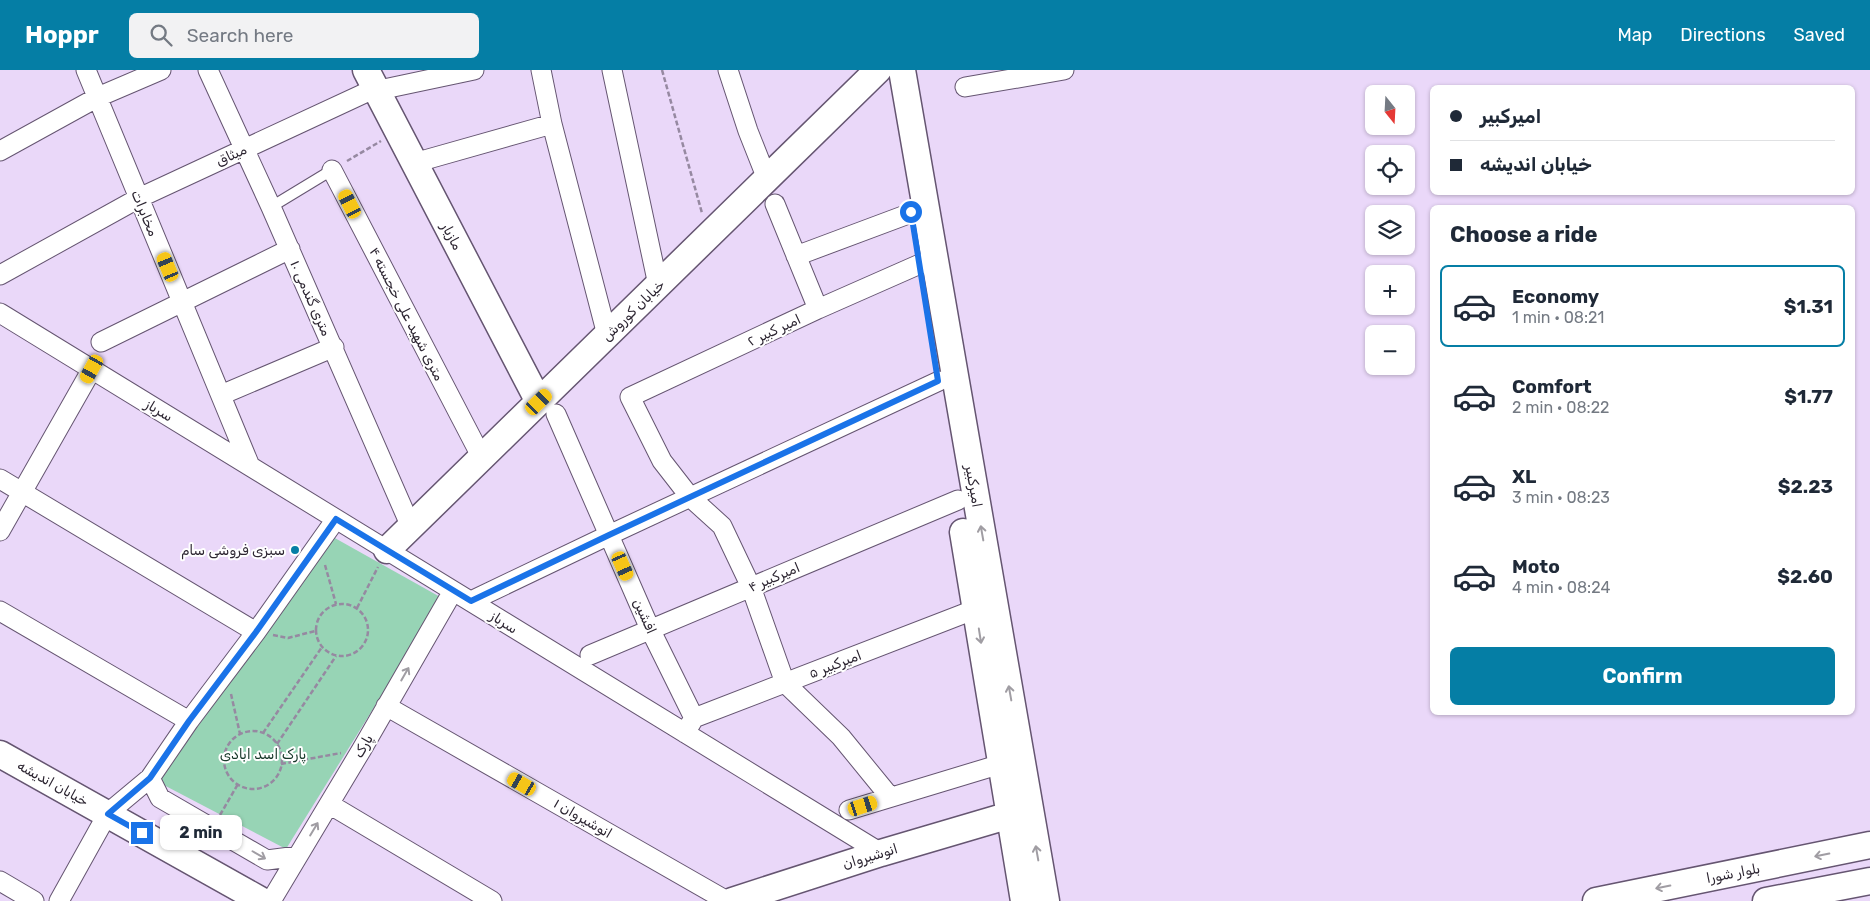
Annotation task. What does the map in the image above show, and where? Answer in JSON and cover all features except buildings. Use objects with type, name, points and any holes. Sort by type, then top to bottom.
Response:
[{"type":"main road","name":"خیابان کوروش","points":[[387,550],[482,458],[548,408],[607,335],[878,70]]},
{"type":"main road","name":"امیرکبیر","points":[[887,70],[920,264],[940,338],[938,381],[1024,901]]},
{"type":"main road","name":"امیرکبیر","points":[[902,70],[940,338],[1046,901]]},
{"type":"main road","name":"مازیار","points":[[372,80],[414,163],[548,408]]},
{"type":"main road","name":"خیابان اندیشه","points":[[0,754],[262,901]]},
{"type":"main road","name":"انوشیروان","points":[[732,901],[881,853],[1010,815]]},
{"type":"main road","name":"بلوار شورا","points":[[1596,901],[1870,845]]},
{"type":"main road","points":[[1766,901],[1870,881]]},
{"type":"street","name":"مخابرات","points":[[86,70],[250,466]]},
{"type":"street","points":[[0,151],[98,97],[161,70]]},
{"type":"street","name":"۱۰ متری گندمی","points":[[208,70],[334,347],[411,527]]},
{"type":"street","name":"میثاق","points":[[0,274],[139,198],[365,93],[372,80],[474,70]]},
{"type":"street","points":[[541,70],[552,124],[607,335]]},
{"type":"street","points":[[612,70],[658,285]]},
{"type":"street","points":[[728,70],[748,131],[767,179]]},
{"type":"street","points":[[965,87],[1064,70]]},
{"type":"street","points":[[414,163],[552,124]]},
{"type":"street","name":"۴ متری شهید علی خجسته","points":[[332,170],[482,458]]},
{"type":"street","points":[[775,204],[818,309]]},
{"type":"street","points":[[796,256],[911,212]]},
{"type":"street","points":[[100,342],[290,249]]},
{"type":"street","name":"امیر کبیر ۲","points":[[690,497],[662,461],[630,397],[818,309],[920,264]]},
{"type":"street","name":"سرباز","points":[[0,313],[471,601],[689,725],[881,853]]},
{"type":"street","points":[[221,395],[334,347]]},
{"type":"street","points":[[0,531],[92,369]]},
{"type":"street","points":[[471,601],[938,381]]},
{"type":"street","name":"افشین","points":[[548,408],[609,535],[689,725]]},
{"type":"street","points":[[0,479],[256,632]]},
{"type":"street","points":[[690,497],[722,526],[751,586],[785,683],[841,737],[890,797]]},
{"type":"street","name":"امیرکبیر ۴","points":[[590,655],[958,500]]},
{"type":"street","points":[[59,901],[108,814],[150,778],[189,721],[256,632],[336,519]]},
{"type":"street","name":"پارک","points":[[271,901],[453,590]]},
{"type":"street","name":"امیرکبیر ۵","points":[[689,725],[785,683],[976,609]]},
{"type":"street","points":[[0,612],[189,721]]},
{"type":"street","name":"انوشیروان ۱","points":[[386,706],[727,901]]},
{"type":"street","points":[[850,810],[1001,764]]},
{"type":"street","points":[[150,778],[160,798],[267,860],[298,856]]},
{"type":"street","points":[[329,804],[492,901]]},
{"type":"street","points":[[0,881],[34,901]]},
{"type":"lane","points":[[271,206],[332,170]]},
{"type":"path","points":[[662,70],[708,236]]},
{"type":"path","points":[[332,170],[398,132]]},
{"type":"path","points":[[319,542],[336,604]]},
{"type":"path","points":[[357,608],[387,550]]},
{"type":"path","points":[[341,603],[357,608],[366,619],[369,629],[368,639],[362,648],[354,654],[343,656],[336,656],[324,650],[318,641],[316,631],[317,621],[322,612],[331,606],[341,603]]},
{"type":"path","points":[[256,632],[288,638],[316,631]]},
{"type":"path","points":[[263,733],[322,646]]},
{"type":"path","points":[[277,744],[336,656]]},
{"type":"path","points":[[226,672],[240,734]]},
{"type":"path","points":[[253,731],[263,733],[267,734],[277,744],[282,757],[280,771],[272,782],[259,788],[245,788],[232,781],[225,770],[223,756],[229,743],[240,734],[253,731]]},
{"type":"path","points":[[281,764],[362,748]]},
{"type":"green space","name":"پارک اسد ابادی","points":[[333,537],[442,598],[286,849],[158,782]]},
{"type":"place","name":"سبزی فروشی سام","points":[[295,550]]},
{"type":"route","points":[[142,833],[108,814],[150,778],[189,721],[256,632],[336,519],[471,601],[938,381],[911,212]]}]
